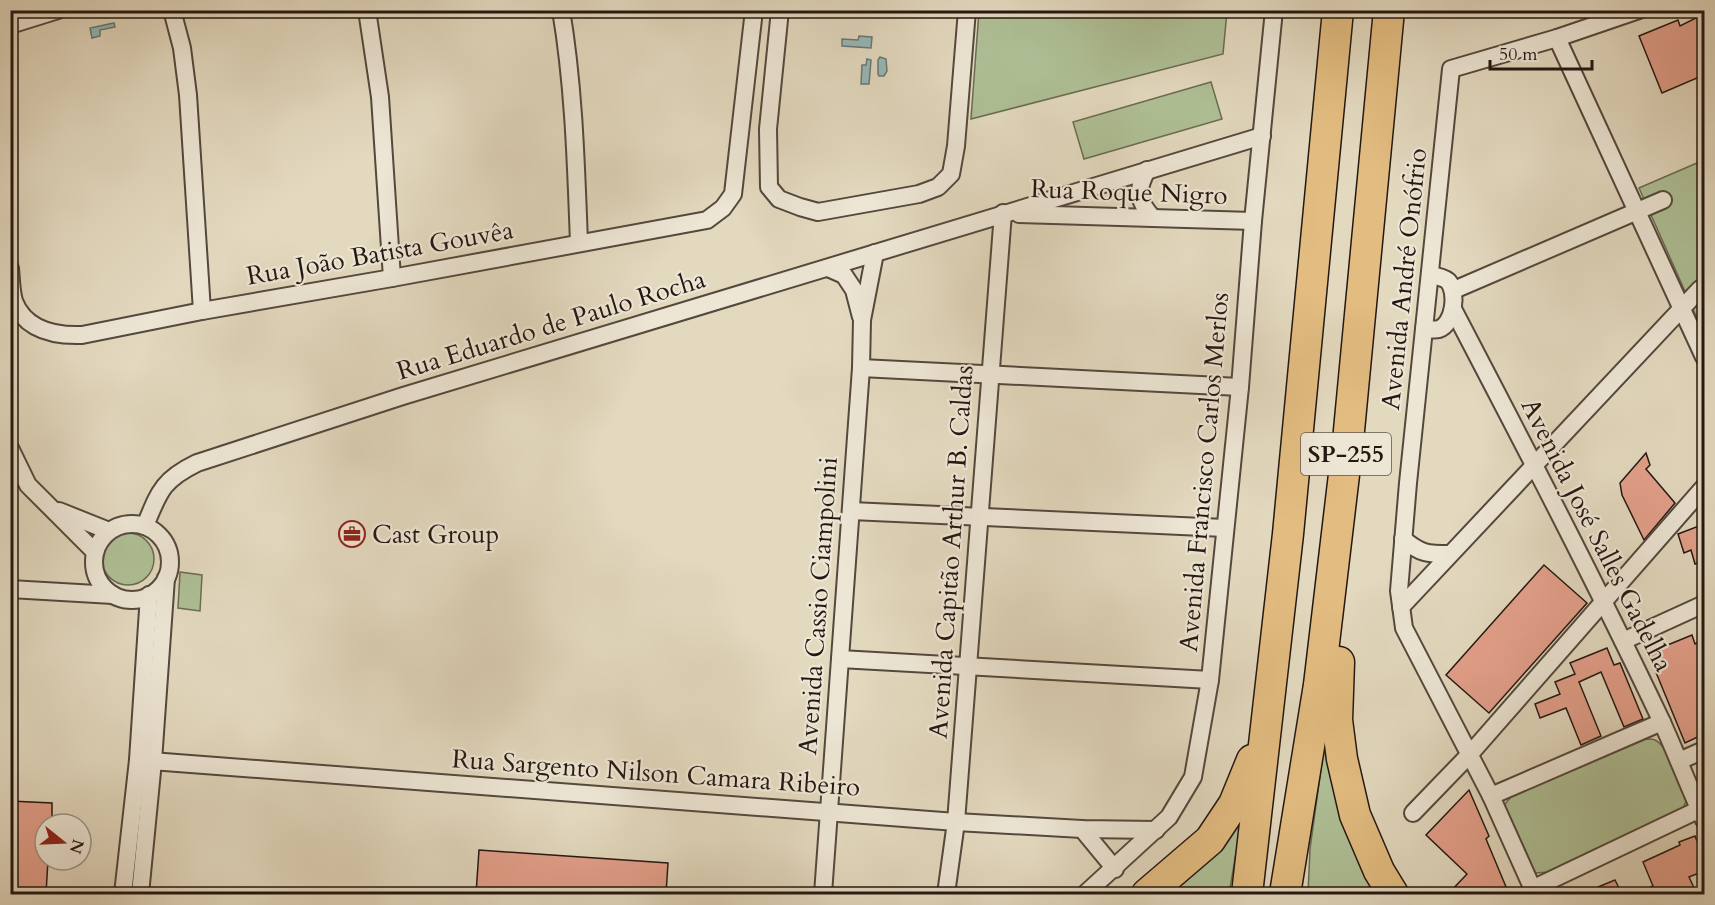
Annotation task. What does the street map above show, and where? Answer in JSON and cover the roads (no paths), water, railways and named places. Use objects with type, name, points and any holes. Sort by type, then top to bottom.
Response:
[{"type":"highway","name":"SP-255","points":[[1247,894],[1290,522],[1338,10]]},
{"type":"highway","name":"SP-255","points":[[1285,894],[1319,685],[1348,441],[1389,10]]},
{"type":"highway","points":[[1348,441],[1337,720],[1342,759],[1355,815],[1379,871],[1393,894]]},
{"type":"highway","points":[[1147,894],[1210,840],[1234,804],[1251,765],[1278,622]]},
{"type":"street","points":[[10,25],[58,10]]},
{"type":"street","points":[[172,10],[182,48],[188,95],[202,312]]},
{"type":"street","points":[[367,10],[380,97],[392,278]]},
{"type":"street","points":[[561,10],[569,55],[579,243]]},
{"type":"street","name":"Rua João Batista Gouvêa","points":[[10,268],[14,300],[22,315],[50,333],[67,336],[82,335],[707,220],[723,208],[733,194],[754,10]]},
{"type":"street","points":[[780,10],[768,129],[770,187],[779,199],[818,212],[919,194],[938,187],[951,174],[956,146],[967,10]]},
{"type":"street","name":"Avenida Francisco Carlos Merlos","points":[[1085,894],[1169,817],[1193,777],[1210,680],[1240,387],[1253,221],[1274,10]]},
{"type":"street","points":[[1639,10],[1557,38],[1704,357]]},
{"type":"street","name":"Avenida André Onófrio","points":[[1534,892],[1491,796],[1404,628],[1399,591],[1451,69],[1557,38]]},
{"type":"street","name":"Rua Eduardo de Paulo Rocha","points":[[145,526],[159,492],[176,474],[197,463],[403,396],[1262,136]]},
{"type":"street","points":[[1147,170],[1140,183],[1139,196],[1145,209],[1153,218]]},
{"type":"street","points":[[1454,290],[1663,200]]},
{"type":"street","name":"Rua Roque Nigro","points":[[1003,213],[1253,221]]},
{"type":"street","name":"Avenida Capitão Arthur B. Caldas","points":[[946,894],[956,822],[1003,213]]},
{"type":"street","points":[[862,320],[874,253]]},
{"type":"street","points":[[828,268],[844,275],[854,290],[862,320]]},
{"type":"street","points":[[1424,329],[1439,329],[1453,318],[1454,290],[1447,280],[1430,275]]},
{"type":"street","points":[[1401,607],[1700,289]]},
{"type":"street","name":"Avenida José Salles Gadelha","points":[[1453,318],[1534,464],[1623,641],[1662,722],[1702,814]]},
{"type":"street","name":"Avenida Cassio Ciampolini","points":[[823,894],[861,368],[862,320]]},
{"type":"street","points":[[861,368],[1240,387]]},
{"type":"street","points":[[10,448],[28,485],[95,552]]},
{"type":"street","points":[[1413,813],[1470,754],[1704,487]]},
{"type":"street","points":[[50,507],[109,531]]},
{"type":"street","points":[[851,512],[1225,528]]},
{"type":"street","points":[[113,595],[103,587],[97,577],[94,564],[95,552],[100,541],[109,531],[132,524],[145,526],[156,532],[164,542],[169,566],[146,760],[123,894]]},
{"type":"street","points":[[1404,538],[1416,550],[1430,554],[1450,554]]},
{"type":"street","points":[[75,593],[97,577]]},
{"type":"street","points":[[10,589],[113,595],[125,599],[137,599],[149,596],[166,578]]},
{"type":"street","points":[[140,894],[146,760],[149,596]]},
{"type":"street","points":[[1623,641],[1704,604]]},
{"type":"street","points":[[840,659],[1210,680]]},
{"type":"street","points":[[1491,796],[1662,722]]},
{"type":"street","points":[[1679,761],[1704,750]]},
{"type":"street","name":"Rua Sargento Nilson Camara Ribeiro","points":[[146,760],[956,822],[1082,829],[1156,830]]},
{"type":"street","points":[[1534,892],[1702,814]]},
{"type":"street","points":[[1082,829],[1114,869]]},
{"type":"water","points":[[114,23],[115,27],[100,30],[100,36],[92,38],[90,28]]},
{"type":"water","points":[[859,36],[872,37],[871,48],[842,46],[842,39],[858,40]]},
{"type":"water","points":[[880,57],[886,59],[887,71],[884,76],[878,74]]},
{"type":"water","points":[[867,59],[871,60],[869,84],[861,84],[862,65],[866,65]]},
{"type":"place","name":"Cast Group","points":[[352,534]]}]
